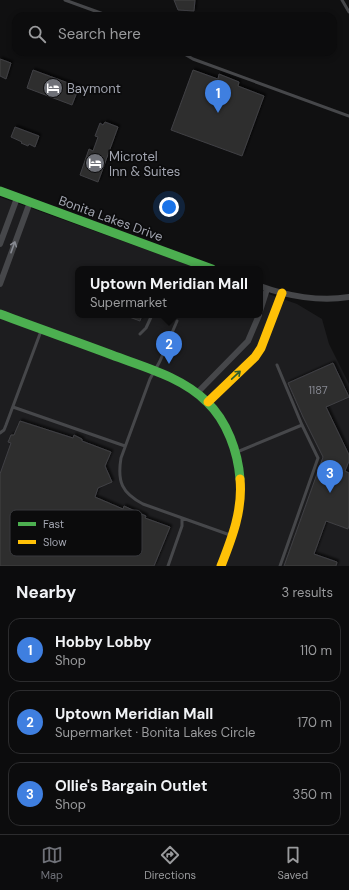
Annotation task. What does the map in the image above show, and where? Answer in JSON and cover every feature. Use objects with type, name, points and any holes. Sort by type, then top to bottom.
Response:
[{"type":"street","name":"Bonita Lakes Drive","points":[[0,191],[204,266]]},
{"type":"street","points":[[0,244],[17,198]]},
{"type":"street","points":[[0,284],[30,202]]},
{"type":"street","points":[[263,287],[282,293],[314,298],[349,297]]},
{"type":"street","points":[[263,302],[267,289]]},
{"type":"street","points":[[208,402],[255,357],[261,348],[282,293]]},
{"type":"street","points":[[0,314],[155,371],[180,382],[208,402],[225,428],[236,453],[241,487],[238,514],[221,566]]},
{"type":"street","points":[[197,393],[248,341],[258,318]]},
{"type":"lane","points":[[65,0],[98,12]]},
{"type":"lane","points":[[342,0],[349,12]]},
{"type":"lane","points":[[188,56],[349,116]]},
{"type":"lane","points":[[140,334],[146,328],[151,318]]},
{"type":"lane","points":[[177,321],[160,361],[150,379],[125,446],[119,470],[120,482],[126,492],[143,504],[232,536]]},
{"type":"lane","points":[[0,433],[6,426],[42,329]]},
{"type":"lane","points":[[276,365],[318,458],[280,566]]},
{"type":"lane","points":[[13,406],[125,446]]},
{"type":"lane","points":[[236,453],[302,425]]},
{"type":"lane","points":[[168,566],[182,526],[182,518]]},
{"type":"shaded area","points":[[0,197],[192,266],[75,266],[75,318],[263,318],[263,292],[297,304],[322,319],[329,344],[349,384],[349,566],[0,566]]},
{"type":"building","points":[[174,0],[195,0],[194,11],[178,10]]},
{"type":"building","points":[[0,59],[11,63],[6,79],[0,76]]},
{"type":"building","name":"Baymont","points":[[33,70],[79,87],[72,105],[27,88]]},
{"type":"building","points":[[193,70],[218,79],[219,74],[239,82],[238,86],[264,96],[242,156],[171,130]]},
{"type":"building","name":"Microtel Inn & Suites","points":[[105,122],[118,127],[98,182],[80,175],[89,149],[93,151],[98,137],[95,136],[100,123],[103,125]]},
{"type":"building","points":[[15,127],[39,136],[35,147],[29,144],[28,146],[11,137]]},
{"type":"building","points":[[132,318],[141,318],[140,321]]},
{"type":"building","points":[[333,363],[349,397],[326,407],[349,455],[349,461],[345,471],[349,473],[349,525],[348,529],[326,521],[314,554],[337,562],[336,566],[284,566],[323,457],[288,383]]},
{"type":"building","points":[[20,421],[73,438],[74,435],[82,439],[82,441],[111,452],[105,466],[112,482],[98,488],[95,497],[123,509],[124,506],[133,510],[10,510],[10,556],[142,556],[142,514],[146,516],[145,518],[170,527],[154,566],[0,566],[0,474],[11,443],[8,442],[11,435],[14,435]]},
{"type":"traffic: fast","points":[[0,191],[204,266]]},
{"type":"traffic: fast","points":[[0,314],[150,369],[174,379],[197,393],[214,410],[226,428],[237,458],[240,479]]},
{"type":"traffic: slow","points":[[208,402],[255,357],[261,348],[282,293]]},
{"type":"traffic: slow","points":[[221,566],[236,524],[240,502],[240,479]]},
{"type":"place","name":"Baymont","points":[[53,88]]},
{"type":"place","name":"Hobby Lobby","points":[[218,113]]},
{"type":"place","name":"Microtel Inn & Suites","points":[[95,163]]},
{"type":"place","name":"Uptown Meridian Mall","points":[[169,364]]},
{"type":"place","name":"Ollie's Bargain Outlet","points":[[330,493]]}]
